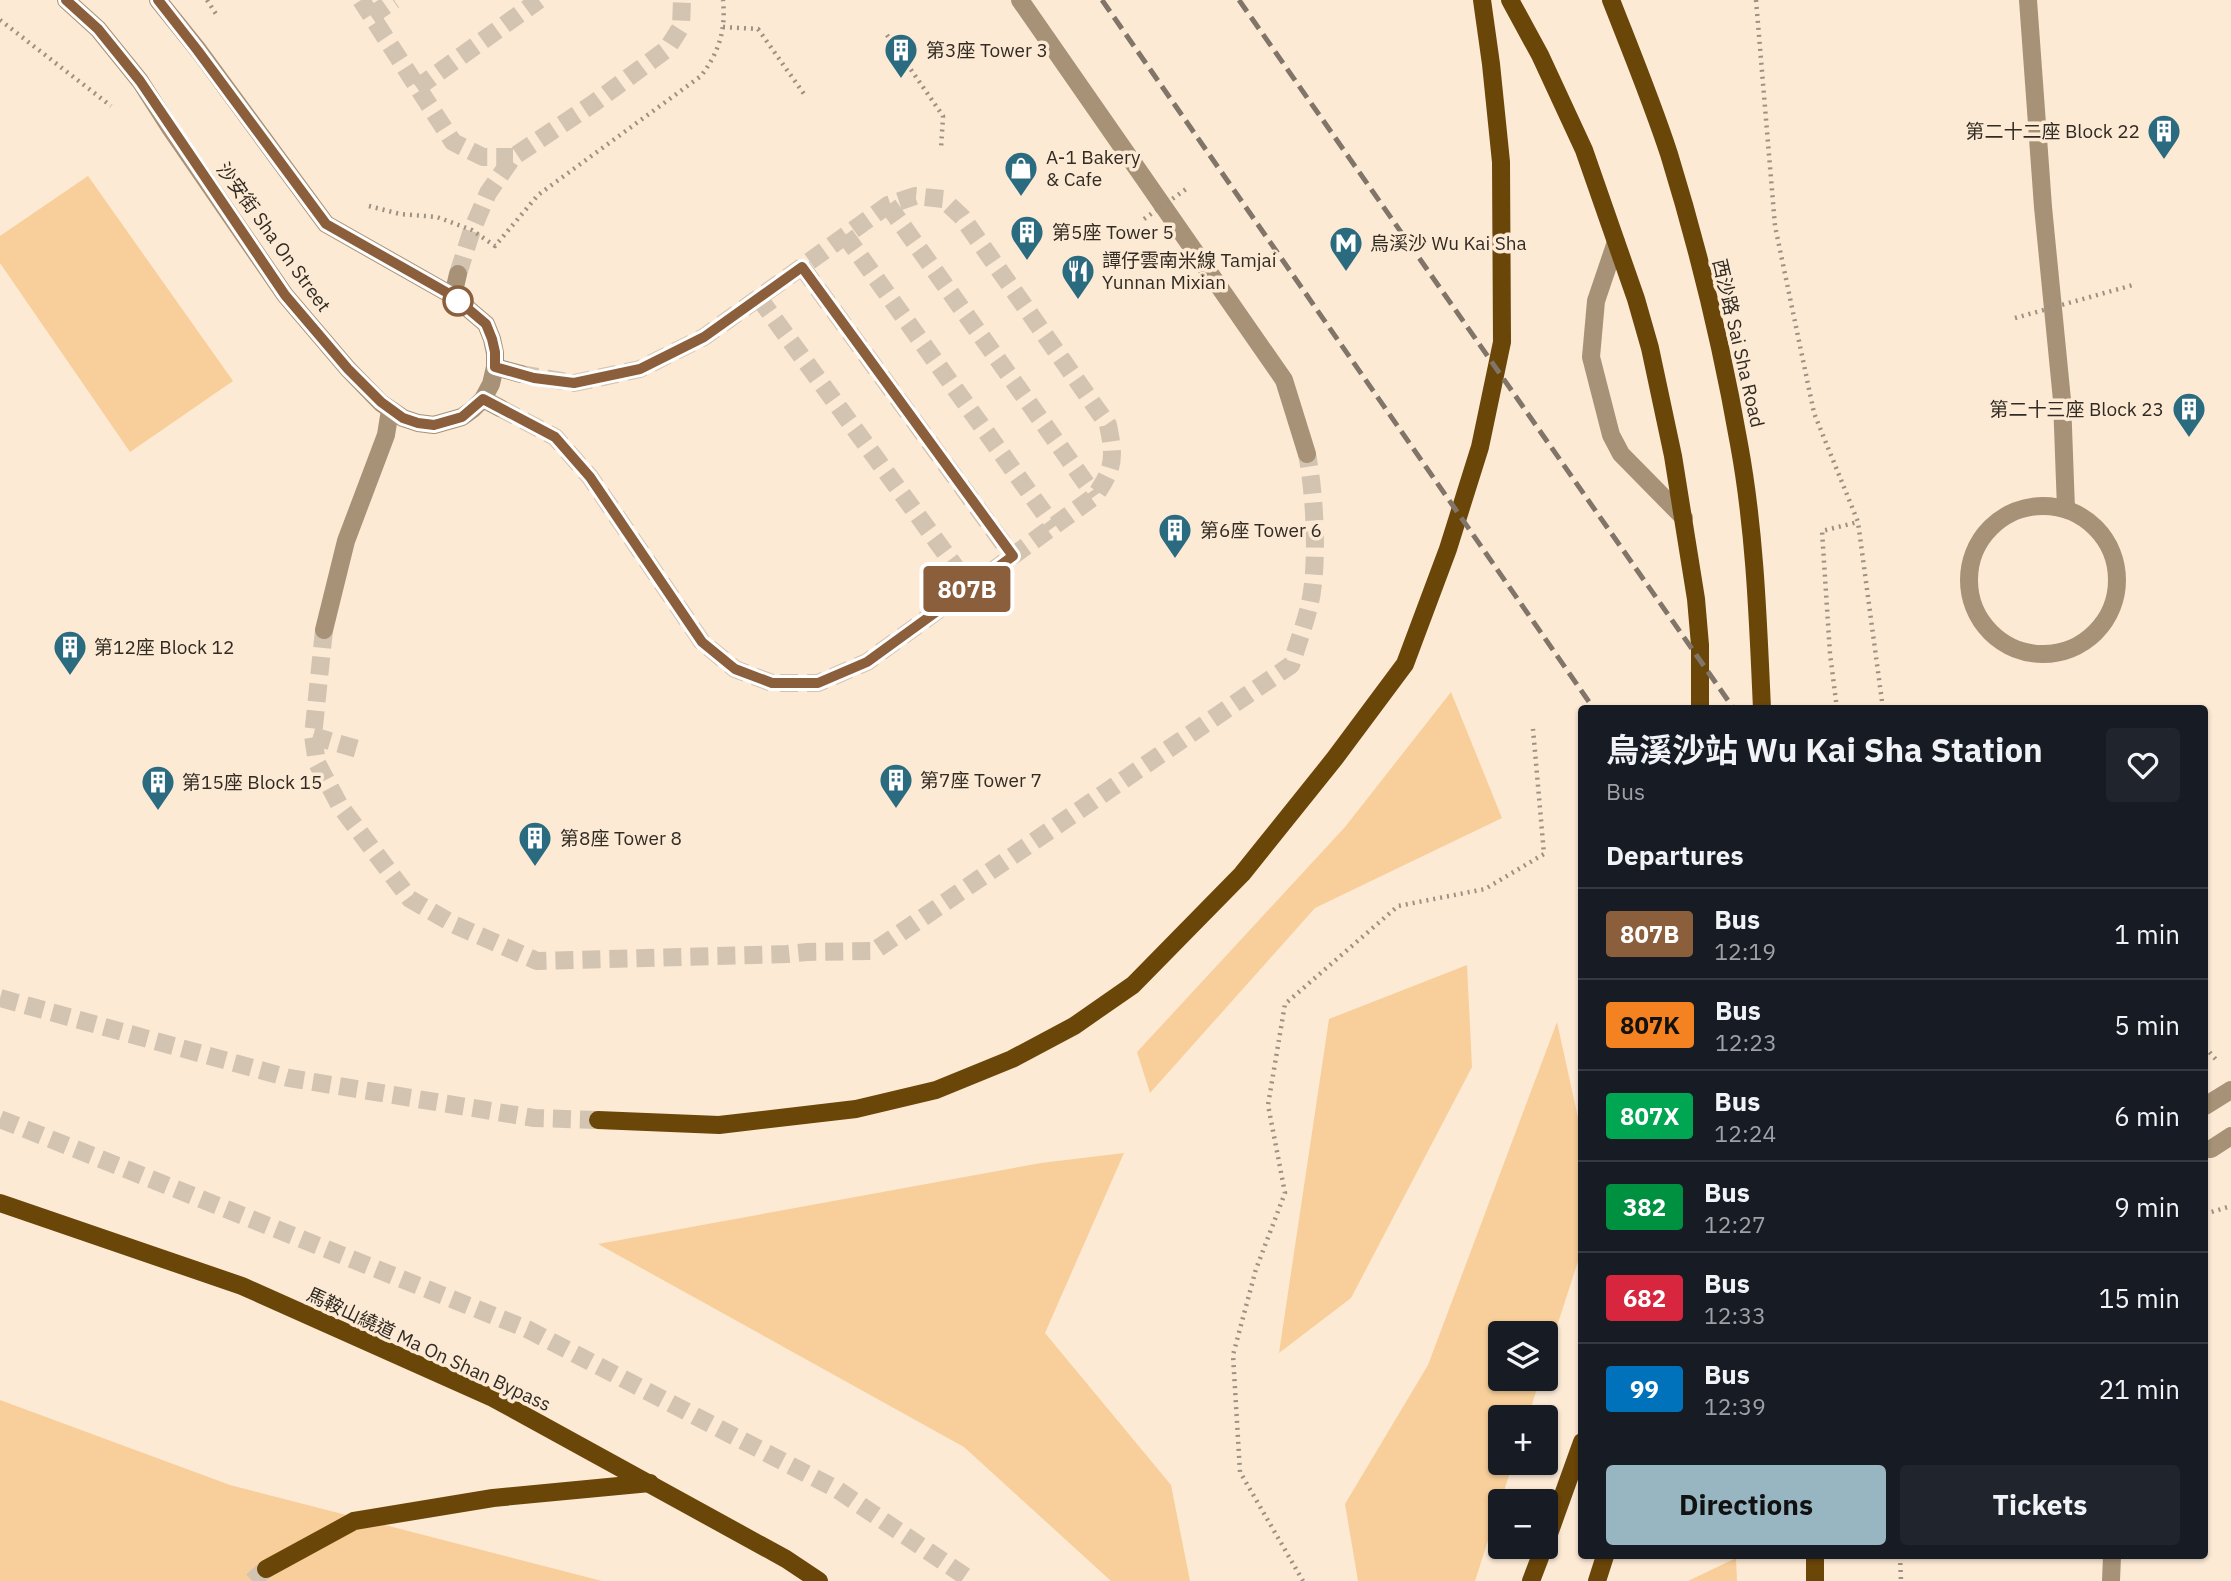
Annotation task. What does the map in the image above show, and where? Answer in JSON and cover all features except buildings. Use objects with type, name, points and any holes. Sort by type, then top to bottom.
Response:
[{"type":"main road","points":[[598,1120],[719,1125],[856,1109],[936,1090],[1012,1059],[1074,1026],[1133,985],[1242,874],[1335,758],[1405,664],[1448,549],[1480,447],[1502,342],[1501,162],[1492,64],[1482,0]]},
{"type":"main road","points":[[1510,0],[1540,55],[1584,150],[1650,348],[1684,518],[1700,645],[1700,705]]},
{"type":"main road","name":"西沙路 Sai Sha Road","points":[[1611,0],[1646,88],[1682,199],[1702,271],[1729,392],[1740,444],[1751,533],[1762,705]]},
{"type":"main road","name":"馬鞍山繞道 Ma On Shan Bypass","points":[[0,1203],[242,1286],[493,1398],[786,1559],[819,1581]]},
{"type":"main road","points":[[1558,1509],[1578,1453]]},
{"type":"main road","points":[[266,1569],[354,1521],[493,1498],[650,1483]]},
{"type":"main road","points":[[1531,1581],[1540,1559]]},
{"type":"main road","points":[[1597,1581],[1604,1559]]},
{"type":"main road","points":[[1815,1559],[1815,1581]]},
{"type":"street","name":"沙安街 Sha On Street","points":[[66,0],[98,29],[140,81],[285,295],[348,369],[390,410],[410,421],[434,425],[462,417],[483,399]]},
{"type":"street","points":[[158,0],[326,224],[453,296],[486,324],[495,352],[495,367],[491,384],[483,399],[500,408]]},
{"type":"street","points":[[1020,0],[1284,380],[1307,454]]},
{"type":"street","points":[[2028,0],[2043,207],[2062,400],[2066,509]]},
{"type":"street","points":[[1616,242],[1596,301],[1591,358],[1611,435],[1621,454],[1684,518]]},
{"type":"street","points":[[453,296],[458,274]]},
{"type":"street","points":[[495,367],[521,374]]},
{"type":"street","points":[[324,630],[346,541],[386,435],[390,410]]},
{"type":"street","points":[[2041,506],[2066,509],[2087,520],[2104,538],[2114,560],[2117,584],[2112,607],[2099,628],[2081,645],[2058,653],[2034,654],[2011,647],[1991,633],[1976,612],[1969,589],[1971,564],[1980,541],[1995,523],[2017,510],[2041,506]]},
{"type":"street","points":[[2208,1104],[2231,1090]]},
{"type":"street","points":[[2208,1149],[2231,1136]]},
{"type":"street","points":[[2111,1581],[2112,1559]]},
{"type":"path","points":[[207,0],[222,22]]},
{"type":"path","points":[[361,204],[400,214],[437,217],[472,230],[495,246],[538,195],[701,76],[715,58],[723,27],[723,0]]},
{"type":"path","points":[[1756,0],[1775,226],[1814,413],[1858,522],[1882,705]]},
{"type":"path","points":[[0,20],[111,107]]},
{"type":"path","points":[[723,27],[758,29],[804,94]]},
{"type":"path","points":[[887,35],[943,117],[941,149]]},
{"type":"path","points":[[1144,219],[1189,187]]},
{"type":"path","points":[[2015,318],[2133,285]]},
{"type":"path","points":[[1836,705],[1830,653],[1822,531],[1858,522]]},
{"type":"path","points":[[1303,1581],[1240,1472],[1233,1355],[1256,1269],[1285,1193],[1268,1105],[1285,1004],[1398,906],[1485,889],[1544,854],[1534,729]]},
{"type":"path","points":[[2208,1050],[2213,1054]]},
{"type":"path","points":[[2208,1212],[2231,1206]]},
{"type":"path","points":[[1900,1559],[1901,1581]]},
{"type":"shaded area","points":[[88,176],[233,381],[130,452],[0,263],[0,236]]},
{"type":"shaded area","points":[[1451,692],[1502,818],[1315,908],[1150,1093],[1137,1052],[1345,827]]},
{"type":"shaded area","points":[[1467,965],[1472,1067],[1351,1298],[1279,1353],[1329,1019]]},
{"type":"shaded area","points":[[1557,1022],[1578,1118],[1578,1261],[1558,1323],[1488,1321],[1488,1391],[1536,1391],[1532,1405],[1488,1405],[1488,1475],[1509,1475],[1505,1489],[1488,1489],[1488,1541],[1475,1581],[1358,1581],[1345,1504],[1428,1365]]},
{"type":"shaded area","points":[[1124,1153],[1045,1333],[1171,1485],[1190,1581],[1111,1581],[964,1447],[598,1244],[1041,1163]]},
{"type":"shaded area","points":[[0,1400],[230,1485],[602,1581],[0,1581]]},
{"type":"shaded area","points":[[1734,1559],[1736,1559],[1737,1581],[1688,1581]]},
{"type":"tunnel","points":[[361,0],[453,142],[483,157],[513,157]]},
{"type":"tunnel","points":[[371,16],[394,0]]},
{"type":"tunnel","points":[[417,88],[539,0]]},
{"type":"tunnel","points":[[458,274],[472,230],[488,193],[513,157],[594,103],[667,49],[681,27],[682,0]]},
{"type":"tunnel","points":[[500,408],[555,437],[590,477],[702,642],[735,669],[772,683],[818,683],[867,662],[1095,496],[1111,463],[1112,446],[1108,425],[962,217],[943,199],[915,196],[888,205],[704,337],[640,369],[574,383],[521,374]]},
{"type":"tunnel","points":[[888,205],[1095,496]]},
{"type":"tunnel","points":[[845,235],[1054,527]]},
{"type":"tunnel","points":[[802,267],[1013,557]]},
{"type":"tunnel","points":[[759,298],[970,587]]},
{"type":"tunnel","points":[[324,630],[313,736],[317,763],[340,806],[410,899],[455,925],[537,961],[874,951],[1291,665],[1309,607],[1314,572],[1314,510],[1307,454]]},
{"type":"tunnel","points":[[313,736],[361,750]]},
{"type":"tunnel","points":[[0,998],[289,1078],[534,1118],[598,1120]]},
{"type":"tunnel","points":[[0,1119],[527,1329],[838,1490],[972,1581]]},
{"type":"tunnel","points":[[252,1581],[266,1569]]},
{"type":"railway","points":[[1102,0],[1591,705]]},
{"type":"railway","points":[[1239,0],[1731,705]]},
{"type":"bus line","name":"807B","points":[[66,0],[98,29],[140,81],[285,295],[348,369],[390,410],[418,423],[434,425],[449,422],[462,417],[483,399],[555,437],[590,477],[702,642],[735,669],[772,683],[818,683],[867,662],[1013,556],[802,267],[704,337],[640,369],[574,383],[534,378],[495,367],[495,352],[486,324],[453,296],[326,224],[158,0]]},
{"type":"place","name":"第3座 Tower 3","points":[[901,80]]},
{"type":"place","name":"第二十二座 Block 22","points":[[2164,161]]},
{"type":"place","name":"A-1 Bakery & Cafe","points":[[1021,198]]},
{"type":"place","name":"第5座 Tower 5","points":[[1027,262]]},
{"type":"place","name":"烏溪沙 Wu Kai Sha","points":[[1346,273]]},
{"type":"place","name":"譚仔雲南米線 Tamjai Yunnan Mixian","points":[[1078,301]]},
{"type":"place","name":"第二十三座 Block 23","points":[[2189,439]]},
{"type":"place","name":"第6座 Tower 6","points":[[1175,560]]},
{"type":"place","name":"第12座 Block 12","points":[[70,677]]},
{"type":"place","name":"第7座 Tower 7","points":[[896,810]]},
{"type":"place","name":"第15座 Block 15","points":[[158,812]]},
{"type":"place","name":"第8座 Tower 8","points":[[535,868]]}]
